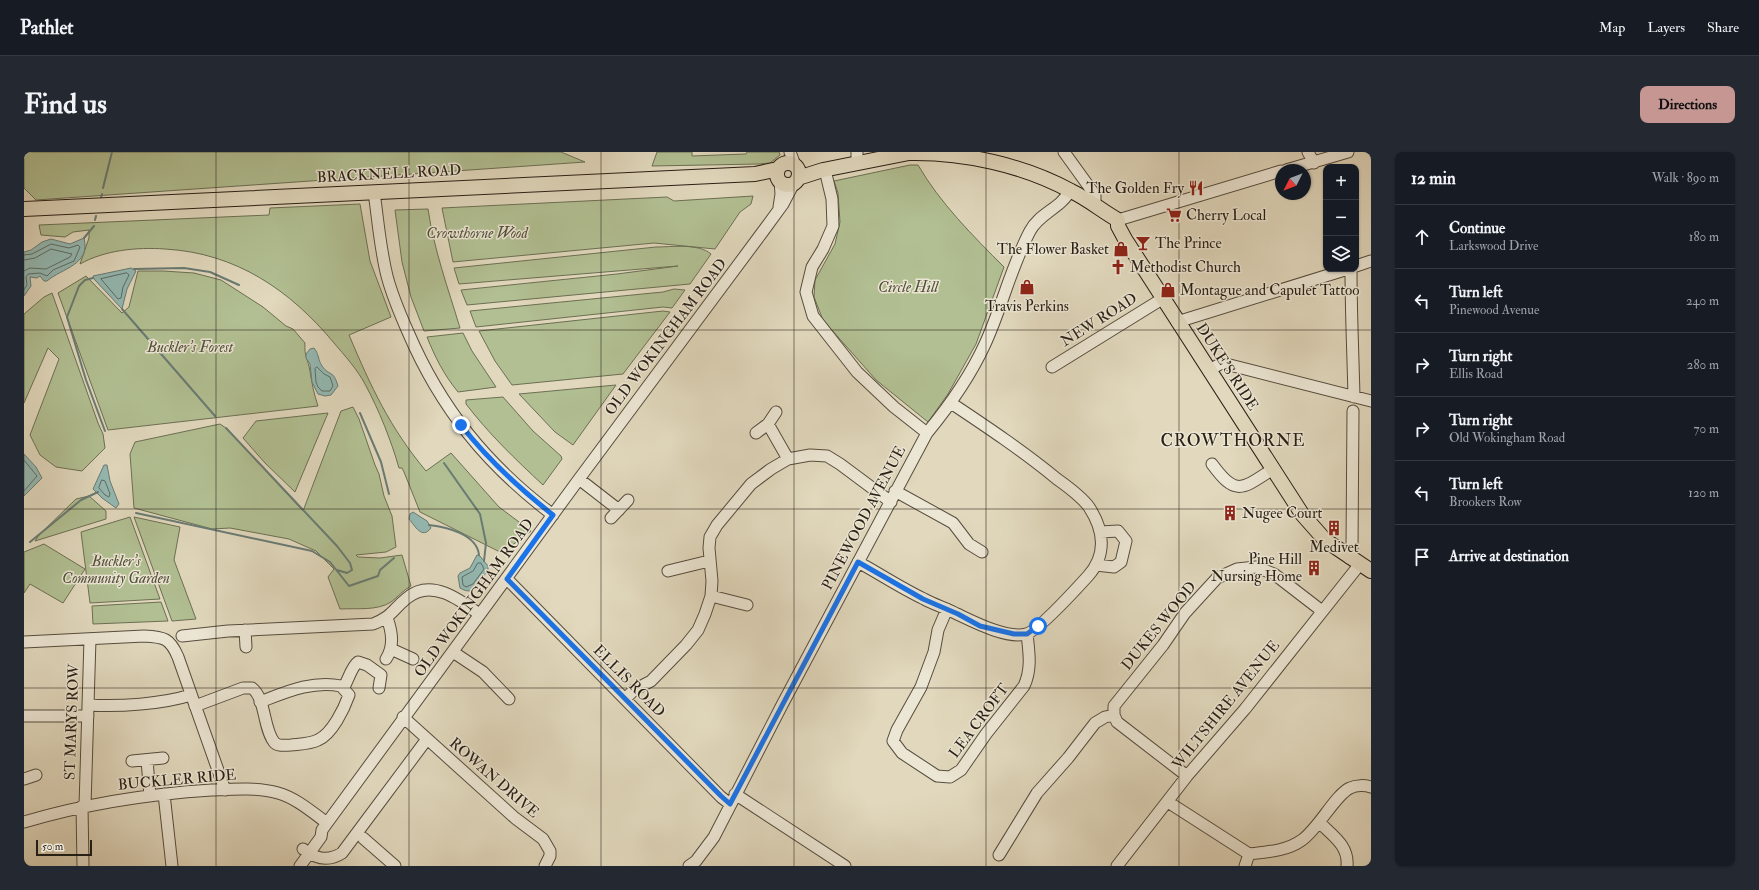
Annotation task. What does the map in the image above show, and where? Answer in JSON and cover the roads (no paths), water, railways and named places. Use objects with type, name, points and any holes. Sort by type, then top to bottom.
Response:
[{"type":"main road","points":[[788,169],[824,170],[857,158],[909,153],[923,152],[961,156],[991,161],[1031,173],[1070,190],[1118,220]]},
{"type":"main road","name":"BRACKNELL ROAD","points":[[24,209],[755,174],[788,169]]},
{"type":"main road","name":"DUKE'S RIDE","points":[[1118,220],[1118,226],[1125,239],[1162,299],[1302,514],[1318,535],[1360,564]]},
{"type":"street","points":[[1064,152],[1095,195],[1094,205]]},
{"type":"street","points":[[1308,152],[1314,163]]},
{"type":"street","points":[[1310,164],[1348,152]]},
{"type":"street","name":"OLD WOKINGHAM ROAD","points":[[300,866],[306,851],[316,834],[324,827],[403,717],[453,652],[479,614],[507,579],[786,199],[788,169]]},
{"type":"street","points":[[824,170],[832,199],[833,226],[823,250],[812,267],[806,292],[813,316],[857,372],[894,407],[927,433]]},
{"type":"street","points":[[1118,220],[1275,174]]},
{"type":"street","name":"PINEWOOD AVENUE","points":[[689,866],[696,861],[714,837],[891,502],[895,491],[927,433],[951,403],[969,376],[985,344],[1032,226],[1064,198],[1070,190]]},
{"type":"street","points":[[374,192],[379,237],[393,298],[420,362],[431,382],[457,420],[489,459],[508,478],[553,515]]},
{"type":"street","points":[[1359,265],[1371,261]]},
{"type":"street","points":[[1177,322],[1340,272]]},
{"type":"street","points":[[1350,272],[1354,397]]},
{"type":"street","name":"NEW ROAD","points":[[1052,367],[1162,299]]},
{"type":"street","points":[[1209,370],[1222,363],[1371,401]]},
{"type":"street","points":[[858,562],[923,599],[947,609],[980,626],[1014,634],[1027,634],[1038,626],[1074,592],[1096,565],[1101,550],[1101,532],[1088,506],[1038,463],[951,403]]},
{"type":"street","points":[[1353,411],[1352,548],[1360,564]]},
{"type":"street","points":[[756,433],[768,424],[776,412]]},
{"type":"street","points":[[768,424],[788,459]]},
{"type":"street","points":[[625,699],[634,690],[651,681],[686,645],[698,630],[711,596],[712,581],[709,560],[710,537],[717,525],[750,484],[788,459],[810,455],[827,456],[891,502]]},
{"type":"street","points":[[1212,464],[1222,478],[1235,486],[1247,486],[1273,469]]},
{"type":"street","points":[[579,479],[615,514],[628,500]]},
{"type":"street","points":[[895,491],[953,523],[968,544],[982,552]]},
{"type":"street","points":[[1096,565],[1114,567],[1121,562],[1126,541],[1118,531],[1101,532]]},
{"type":"street","points":[[668,571],[709,560]]},
{"type":"street","name":"WILTSHIRE AVENUE","points":[[1117,866],[1187,776],[1245,709],[1360,564]]},
{"type":"street","name":"DUKES WOOD","points":[[1114,715],[1114,706],[1163,645],[1185,613],[1218,578],[1237,569],[1256,567],[1274,574],[1322,611]]},
{"type":"street","name":"ELLIS ROAD","points":[[507,579],[721,796],[733,799],[846,866]]},
{"type":"street","points":[[182,636],[228,631],[368,625],[387,618],[413,594],[430,590],[444,592],[479,614]]},
{"type":"street","points":[[711,596],[747,605]]},
{"type":"street","name":"LEA CROFT","points":[[947,609],[938,630],[934,652],[921,687],[897,730],[894,741],[902,753],[937,776],[950,777],[961,770],[986,734],[1024,686],[1028,678],[1030,662],[1027,634]]},
{"type":"street","points":[[387,618],[392,642],[388,654],[413,659]]},
{"type":"street","points":[[245,630],[246,647]]},
{"type":"street","points":[[24,642],[144,636],[164,638],[176,652],[225,790]]},
{"type":"street","name":"ST MARYS ROW","points":[[83,866],[83,806],[89,711],[90,639]]},
{"type":"street","points":[[453,652],[483,672],[509,699]]},
{"type":"street","points":[[344,687],[351,675],[354,665],[358,662],[367,665],[381,675],[378,688]]},
{"type":"street","points":[[195,706],[249,687],[254,690],[260,702],[270,735],[274,742],[280,745],[310,743],[325,736],[344,710],[349,695],[344,687],[338,685],[300,687],[283,692],[260,702]]},
{"type":"street","points":[[24,716],[89,711],[108,706],[178,699],[191,695]]},
{"type":"street","points":[[999,855],[1037,793],[1068,758],[1095,723],[1105,717],[1114,715],[1118,722],[1187,776]]},
{"type":"street","name":"ROWAN DRIVE","points":[[403,717],[520,822],[543,839],[550,850],[548,862],[545,866]]},
{"type":"street","points":[[306,851],[319,858],[334,858],[342,853],[427,739]]},
{"type":"street","points":[[132,761],[163,758]]},
{"type":"street","points":[[147,760],[150,796]]},
{"type":"street","points":[[24,779],[36,775]]},
{"type":"street","points":[[1168,802],[1249,854],[1284,849],[1302,840],[1320,823],[1342,794],[1350,788],[1365,785],[1371,787]]},
{"type":"street","name":"BUCKLER RIDE","points":[[24,822],[83,806],[150,796],[252,789],[280,793],[293,799],[324,827]]},
{"type":"street","points":[[164,794],[172,866]]},
{"type":"street","points":[[1320,823],[1342,844],[1347,858],[1347,866]]},
{"type":"street","points":[[363,838],[395,866]]},
{"type":"street","name":"OLD WOKINGHAM ROAD","points":[[292,866],[306,851]]},
{"type":"street","points":[[1245,866],[1249,854]]},
{"type":"water","points":[[84,238],[85,247],[83,254],[74,265],[47,281],[44,281],[40,276],[37,278],[30,277],[31,286],[24,296],[24,252],[31,250],[42,242],[51,239],[70,244]]},
{"type":"water","points":[[131,268],[136,271],[127,289],[122,309],[94,279],[93,276]]},
{"type":"water","points":[[314,348],[322,366],[335,377],[338,386],[331,395],[325,396],[318,394],[312,382],[310,364],[306,358],[306,354],[310,349]]},
{"type":"water","points":[[24,454],[36,467],[42,478],[24,496]]},
{"type":"water","points":[[104,465],[107,465],[110,481],[119,504],[116,508],[102,498],[93,489]]},
{"type":"water","points":[[413,512],[427,521],[431,528],[428,531],[425,533],[416,528],[409,519],[410,514]]},
{"type":"water","points":[[477,555],[480,556],[488,566],[488,570],[474,589],[465,591],[460,588],[458,576],[460,573],[470,568]]},
{"type":"waterway","points":[[103,188],[112,152]]},
{"type":"waterway","points":[[101,198],[102,194]]},
{"type":"waterway","points":[[95,220],[96,216]]},
{"type":"waterway","points":[[84,238],[94,226]]},
{"type":"waterway","points":[[134,269],[184,268],[210,272],[239,285]]},
{"type":"waterway","points":[[93,278],[85,280],[79,286],[67,317],[86,380],[105,431]]},
{"type":"waterway","points":[[122,309],[215,416]]},
{"type":"waterway","points":[[360,413],[381,462],[389,494]]},
{"type":"waterway","points":[[226,428],[337,546],[350,563],[352,570],[347,573],[337,570]]},
{"type":"waterway","points":[[444,463],[480,514],[486,543],[484,561]]},
{"type":"waterway","points":[[30,542],[81,500],[98,492]]},
{"type":"waterway","points":[[136,513],[312,551],[330,562],[349,586],[378,576],[380,570],[394,558]]},
{"type":"waterway","points":[[429,525],[452,530],[467,537],[473,542],[479,555]]},
{"type":"place","name":"The Golden Fry","points":[[1196,188]]},
{"type":"place","name":"Cherry Local","points":[[1174,215]]},
{"type":"place","name":"The Prince","points":[[1143,243]]},
{"type":"place","name":"The Flower Basket","points":[[1121,249]]},
{"type":"place","name":"Methodist Church","points":[[1118,267]]},
{"type":"place","name":"Travis Perkins","points":[[1027,287]]},
{"type":"place","name":"Montague and Capulet Tattoo","points":[[1168,290]]},
{"type":"place","name":"Nugee Court","points":[[1230,513]]},
{"type":"place","name":"Medivet","points":[[1334,528]]},
{"type":"place","name":"Pine Hill Nursing Home","points":[[1314,568]]},
{"type":"district","name":"CROWTHORNE","points":[[1233,440]]},
{"type":"park label","name":"Crowthorne Wood","points":[[477,233]]},
{"type":"park label","name":"Circle Hill","points":[[908,287]]},
{"type":"park label","name":"Buckler's Forest","points":[[190,347]]},
{"type":"park label","name":"Buckler’s Community Garden","points":[[116,570]]}]
